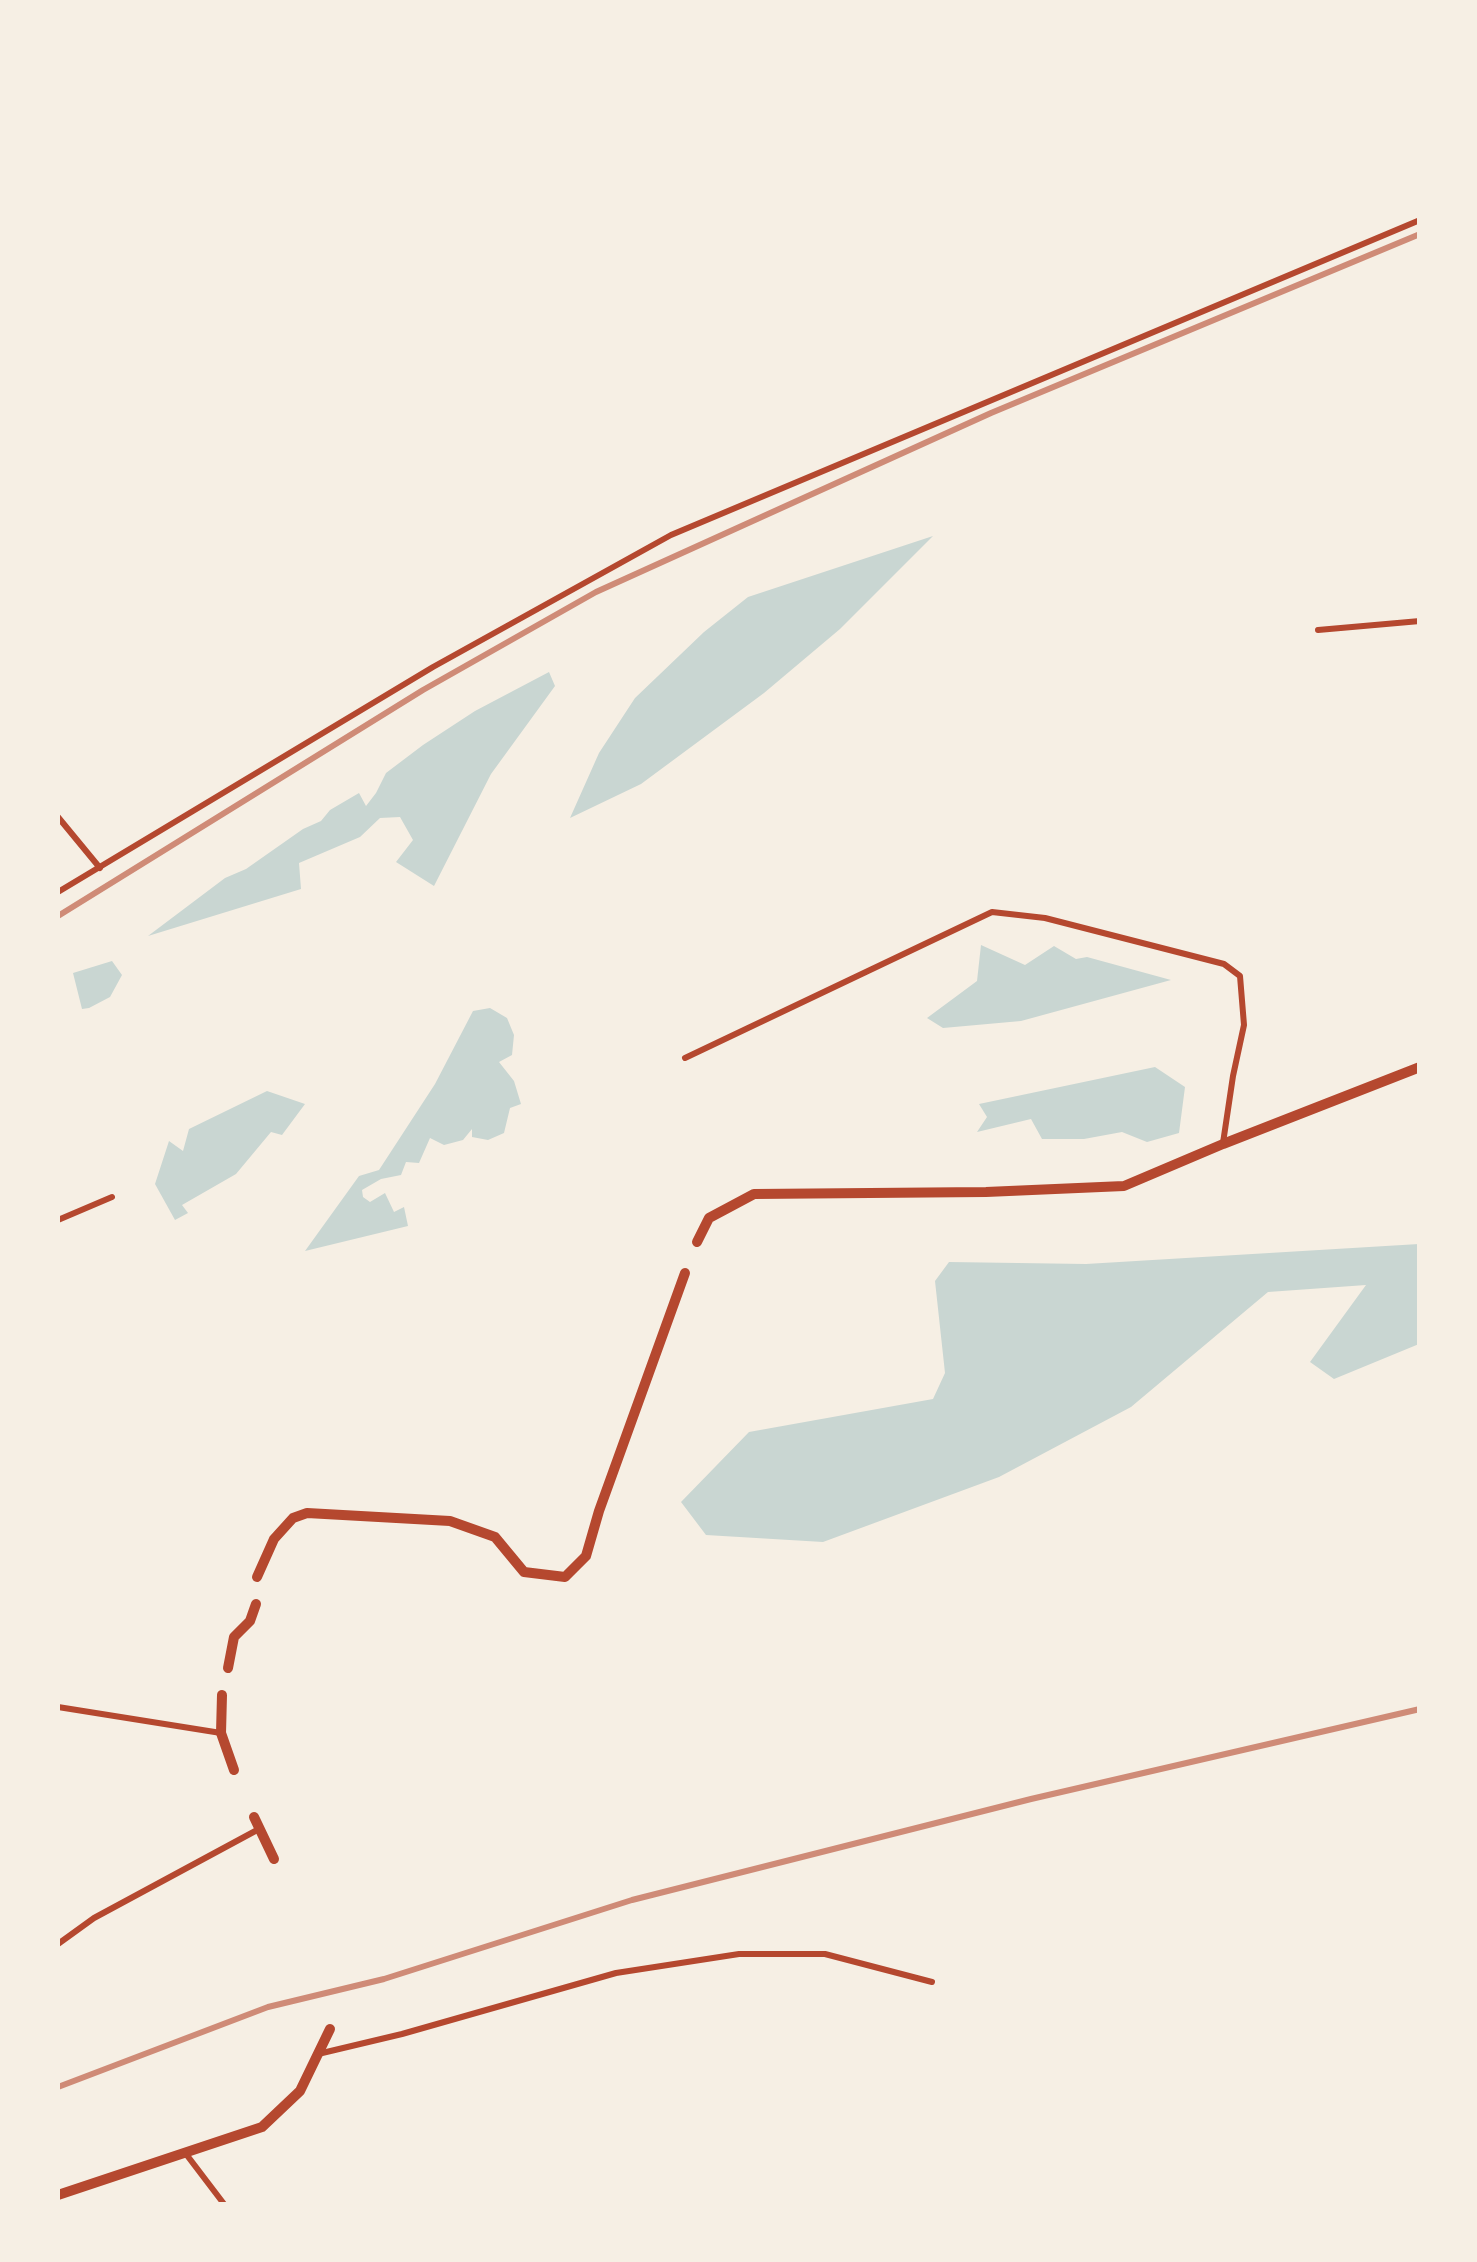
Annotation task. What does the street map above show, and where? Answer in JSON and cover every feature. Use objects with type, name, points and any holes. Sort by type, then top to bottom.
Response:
[{"type":"street","points":[[698,1242],[709,1218],[754,1194],[986,1192],[1124,1186],[1420,1067]]},
{"type":"street","points":[[257,1577],[274,1539],[293,1518],[307,1514],[450,1521],[495,1537],[524,1572],[565,1577],[586,1556],[685,1273]]},
{"type":"street","points":[[228,1668],[234,1636],[250,1621],[256,1604]]},
{"type":"street","points":[[222,1695],[221,1733],[234,1770]]},
{"type":"street","points":[[257,1823],[274,1859]]},
{"type":"street","points":[[58,2196],[262,2127],[300,2091],[330,2029]]},
{"type":"lane","points":[[58,892],[433,667],[671,535],[1420,220]]},
{"type":"lane","points":[[1318,630],[1420,621]]},
{"type":"lane","points":[[58,817],[100,868]]},
{"type":"lane","points":[[685,1058],[992,912],[1045,918],[1224,964],[1240,976],[1244,1025],[1223,1144]]},
{"type":"lane","points":[[58,1220],[112,1197]]},
{"type":"lane","points":[[58,1706],[221,1733]]},
{"type":"lane","points":[[58,1944],[94,1918],[257,1823]]},
{"type":"lane","points":[[317,2054],[616,1973],[739,1954],[825,1954],[932,1982]]},
{"type":"lane","points":[[185,2153],[224,2204]]},
{"type":"shaded area","points":[[933,536],[840,629],[764,693],[641,784],[570,818],[599,753],[635,698],[704,632],[748,597]]},
{"type":"shaded area","points":[[549,672],[555,686],[491,774],[434,886],[396,862],[413,840],[400,817],[380,818],[360,837],[299,863],[301,889],[148,936],[225,878],[321,821],[330,810],[359,793],[366,806],[386,773],[423,745],[475,711]]},
{"type":"shaded area","points":[[981,945],[1025,965],[1054,946],[1076,959],[1087,957],[1171,980],[1021,1021],[943,1028],[927,1018],[977,981]]},
{"type":"shaded area","points":[[112,961],[122,975],[110,997],[82,1009],[73,973]]},
{"type":"shaded area","points":[[490,1008],[507,1018],[514,1035],[512,1055],[499,1062],[514,1081],[521,1104],[510,1108],[504,1133],[488,1140],[472,1137],[472,1129],[463,1140],[444,1145],[430,1138],[419,1163],[406,1162],[401,1175],[381,1179],[362,1190],[363,1197],[370,1202],[385,1193],[394,1212],[404,1207],[408,1226],[305,1251],[359,1176],[379,1170],[435,1084],[473,1011]]},
{"type":"shaded area","points":[[1155,1067],[1185,1087],[1179,1133],[1147,1142],[1122,1132],[1084,1139],[1042,1139],[1031,1119],[977,1132],[987,1117],[979,1104]]},
{"type":"shaded area","points":[[267,1091],[305,1104],[282,1135],[271,1132],[236,1174],[182,1205],[188,1213],[175,1220],[155,1184],[169,1141],[183,1151],[189,1129]]},
{"type":"shaded area","points":[[1419,1244],[1419,1344],[1334,1379],[1310,1362],[1366,1285],[1268,1292],[1131,1407],[999,1477],[823,1542],[706,1535],[681,1502],[749,1432],[933,1399],[945,1373],[935,1281],[949,1262],[1086,1264]]},
{"type":"railway","points":[[58,916],[423,690],[596,592],[991,413],[1420,234]]},
{"type":"railway","points":[[58,2087],[268,2007],[384,1979],[632,1900],[1031,1799],[1420,1709]]}]
